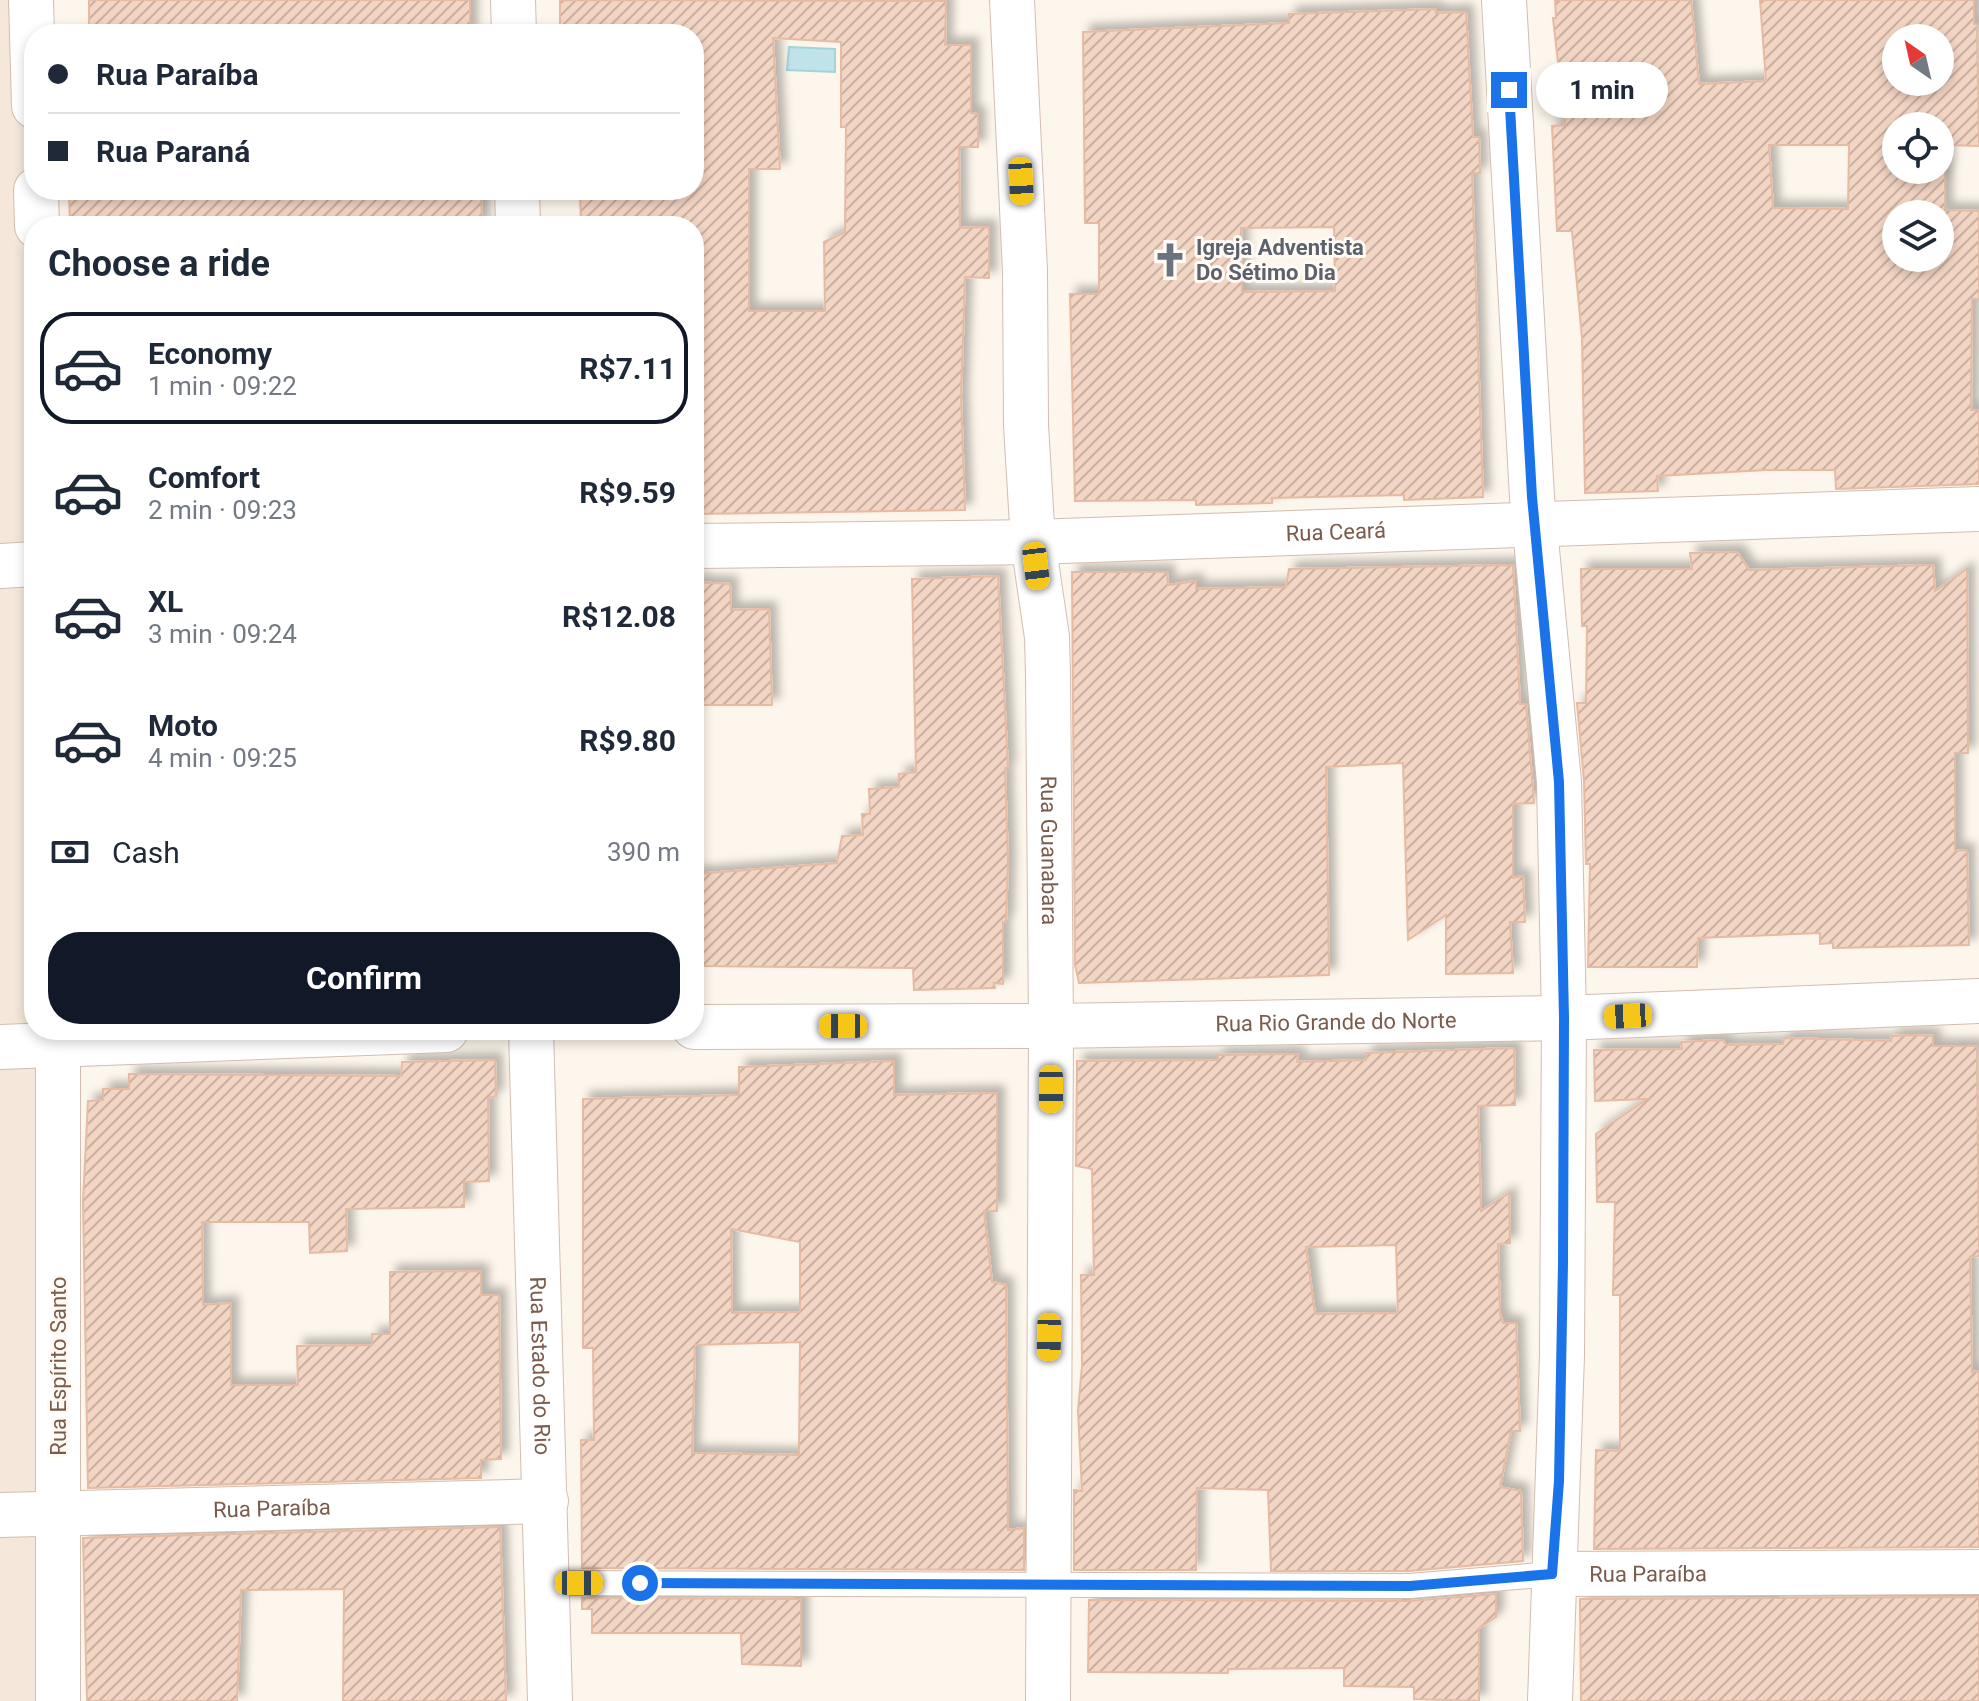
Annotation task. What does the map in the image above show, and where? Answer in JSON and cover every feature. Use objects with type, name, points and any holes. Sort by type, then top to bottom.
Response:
[{"type":"street","points":[[31,0],[32,24]]},
{"type":"street","points":[[513,0],[514,24]]},
{"type":"street","name":"Rua Guanabara","points":[[1012,0],[1025,271],[1026,425],[1033,542],[1047,637],[1051,1026],[1048,1701]]},
{"type":"street","points":[[1504,0],[1536,526],[1559,782],[1564,1018],[1562,1370],[1552,1574],[1550,1701]]},
{"type":"street","name":"Rua Ceará","points":[[704,546],[1033,542],[1979,509]]},
{"type":"street","points":[[0,566],[24,565]]},
{"type":"street","name":"Rua Rio Grande do Norte","points":[[704,1027],[1051,1026],[1564,1018],[1979,1001]]},
{"type":"street","points":[[0,1047],[45,1040]]},
{"type":"street","name":"Rua Espírito Santo","points":[[58,1040],[58,1701]]},
{"type":"street","name":"Rua Estado do Rio","points":[[531,1040],[550,1701]]},
{"type":"street","name":"Rua Paraíba","points":[[0,1515],[546,1501]]},
{"type":"street","name":"Rua Paraíba","points":[[1552,1574],[1979,1572]]},
{"type":"lane","name":"Rua Paraíba","points":[[548,1583],[1410,1586],[1552,1574]]},
{"type":"shaded area","points":[[0,0],[32,0],[33,24],[24,24],[24,200],[34,200],[34,216],[24,216],[24,1040],[52,1040],[48,1701],[0,1701]]},
{"type":"water","points":[[789,47],[835,49],[835,72],[787,70]]},
{"type":"building","points":[[89,0],[470,0],[470,24],[89,24]]},
{"type":"building","points":[[560,0],[946,1],[945,45],[971,45],[971,113],[978,114],[978,147],[959,147],[960,228],[989,227],[989,278],[965,277],[961,397],[965,510],[704,514],[704,216],[581,216],[580,200],[704,200],[704,24],[560,24]],"holes":[[[773,38],[841,42],[841,127],[846,127],[845,232],[824,242],[825,311],[749,311],[749,169],[780,169]]]},
{"type":"building","points":[[1555,0],[1691,0],[1699,84],[1766,81],[1760,0],[1974,0],[1979,146],[1954,145],[1954,112],[1882,112],[1882,184],[1945,184],[1945,200],[1882,200],[1882,272],[1954,272],[1954,210],[1979,211],[1979,299],[1972,299],[1971,410],[1979,410],[1979,484],[1836,489],[1835,470],[1767,470],[1657,476],[1658,491],[1585,493],[1582,338],[1572,231],[1557,231],[1552,126],[1565,125],[1553,18],[1556,18]],"holes":[[[1769,145],[1849,145],[1848,209],[1773,208]]]},
{"type":"building","points":[[1436,9],[1436,13],[1466,12],[1473,137],[1479,137],[1480,173],[1472,173],[1483,497],[1404,500],[1404,495],[1272,498],[1272,503],[1196,505],[1196,500],[1075,501],[1070,294],[1099,294],[1099,223],[1085,223],[1083,32],[1289,23],[1289,14]],"holes":[[[1334,227],[1335,291],[1242,292],[1241,228]]]},
{"type":"building","points":[[69,200],[481,200],[482,216],[70,216]]},
{"type":"building","points":[[1737,552],[1749,570],[1933,565],[1935,591],[1967,569],[1968,753],[1955,753],[1955,851],[1967,850],[1969,945],[1833,948],[1833,943],[1820,944],[1820,933],[1698,938],[1697,967],[1588,967],[1590,864],[1586,864],[1584,781],[1577,703],[1586,703],[1587,626],[1582,626],[1581,569],[1692,569],[1690,553]]},
{"type":"building","points":[[1513,565],[1520,704],[1526,704],[1534,803],[1513,804],[1513,878],[1523,876],[1525,922],[1510,922],[1513,973],[1446,974],[1446,915],[1408,940],[1403,763],[1326,767],[1329,975],[1079,983],[1075,965],[1072,572],[1167,572],[1168,585],[1196,581],[1196,589],[1286,587],[1289,569]]},
{"type":"building","points":[[998,576],[1008,768],[1005,768],[1008,861],[1006,921],[1003,922],[1003,984],[994,983],[995,988],[914,990],[913,968],[704,966],[704,873],[837,863],[842,836],[863,835],[862,814],[870,814],[869,789],[899,787],[899,774],[916,772],[912,579]]},
{"type":"building","points":[[704,583],[730,584],[731,610],[769,609],[772,705],[704,705]]},
{"type":"building","points":[[1892,1036],[1933,1036],[1933,1046],[1977,1046],[1979,1256],[1970,1257],[1972,1372],[1979,1371],[1979,1547],[1594,1549],[1596,1450],[1620,1451],[1620,1295],[1613,1295],[1615,1202],[1597,1202],[1596,1134],[1647,1099],[1595,1101],[1594,1050],[1682,1049],[1681,1042],[1723,1040],[1726,1045],[1783,1044],[1784,1038],[1891,1041]]},
{"type":"building","points":[[1514,1048],[1515,1105],[1478,1106],[1481,1211],[1509,1193],[1510,1243],[1498,1244],[1500,1313],[1503,1323],[1516,1323],[1520,1431],[1511,1431],[1500,1487],[1521,1491],[1523,1561],[1409,1571],[1271,1571],[1268,1490],[1197,1488],[1196,1570],[1074,1570],[1074,1490],[1082,1491],[1078,1411],[1082,1366],[1081,1275],[1094,1275],[1092,1169],[1076,1166],[1077,1061],[1218,1060],[1218,1055],[1298,1054],[1297,1062],[1366,1060],[1366,1053]],"holes":[[[1396,1245],[1398,1313],[1315,1314],[1306,1247]]]},
{"type":"building","points":[[495,1060],[496,1096],[488,1098],[489,1181],[464,1182],[464,1207],[346,1209],[347,1251],[310,1253],[309,1222],[202,1222],[203,1305],[231,1303],[231,1385],[298,1385],[297,1346],[372,1345],[372,1334],[390,1334],[390,1272],[481,1271],[481,1295],[499,1295],[501,1459],[481,1460],[481,1478],[88,1488],[83,1201],[88,1101],[103,1100],[103,1089],[129,1089],[129,1074],[401,1076],[402,1062]]},
{"type":"building","points":[[894,1061],[894,1095],[997,1093],[997,1211],[984,1211],[992,1282],[1006,1285],[1008,1530],[1024,1528],[1024,1570],[582,1568],[581,1440],[594,1440],[593,1348],[583,1348],[583,1099],[739,1095],[739,1067]],"holes":[[[731,1229],[800,1242],[800,1312],[732,1313]],[[800,1342],[799,1455],[692,1453],[695,1345]]]},
{"type":"building","points":[[500,1527],[506,1701],[343,1701],[344,1589],[241,1590],[237,1701],[87,1701],[83,1538]]},
{"type":"building","points":[[1496,1594],[1496,1617],[1479,1628],[1479,1701],[1414,1699],[1414,1687],[1344,1686],[1344,1668],[1228,1669],[1228,1673],[1088,1672],[1089,1600],[1410,1601]]},
{"type":"building","points":[[1979,1597],[1979,1701],[1581,1701],[1580,1599]]},
{"type":"building","points":[[582,1598],[801,1599],[801,1666],[742,1664],[741,1633],[592,1633],[592,1609],[582,1609]]},
{"type":"place","name":"Igreja Adventista Do Sétimo Dia","points":[[1170,260]]},
{"type":"route","points":[[640,1583],[1410,1586],[1552,1574],[1559,1481],[1563,1263],[1564,1018],[1559,782],[1532,497],[1509,90]]}]
